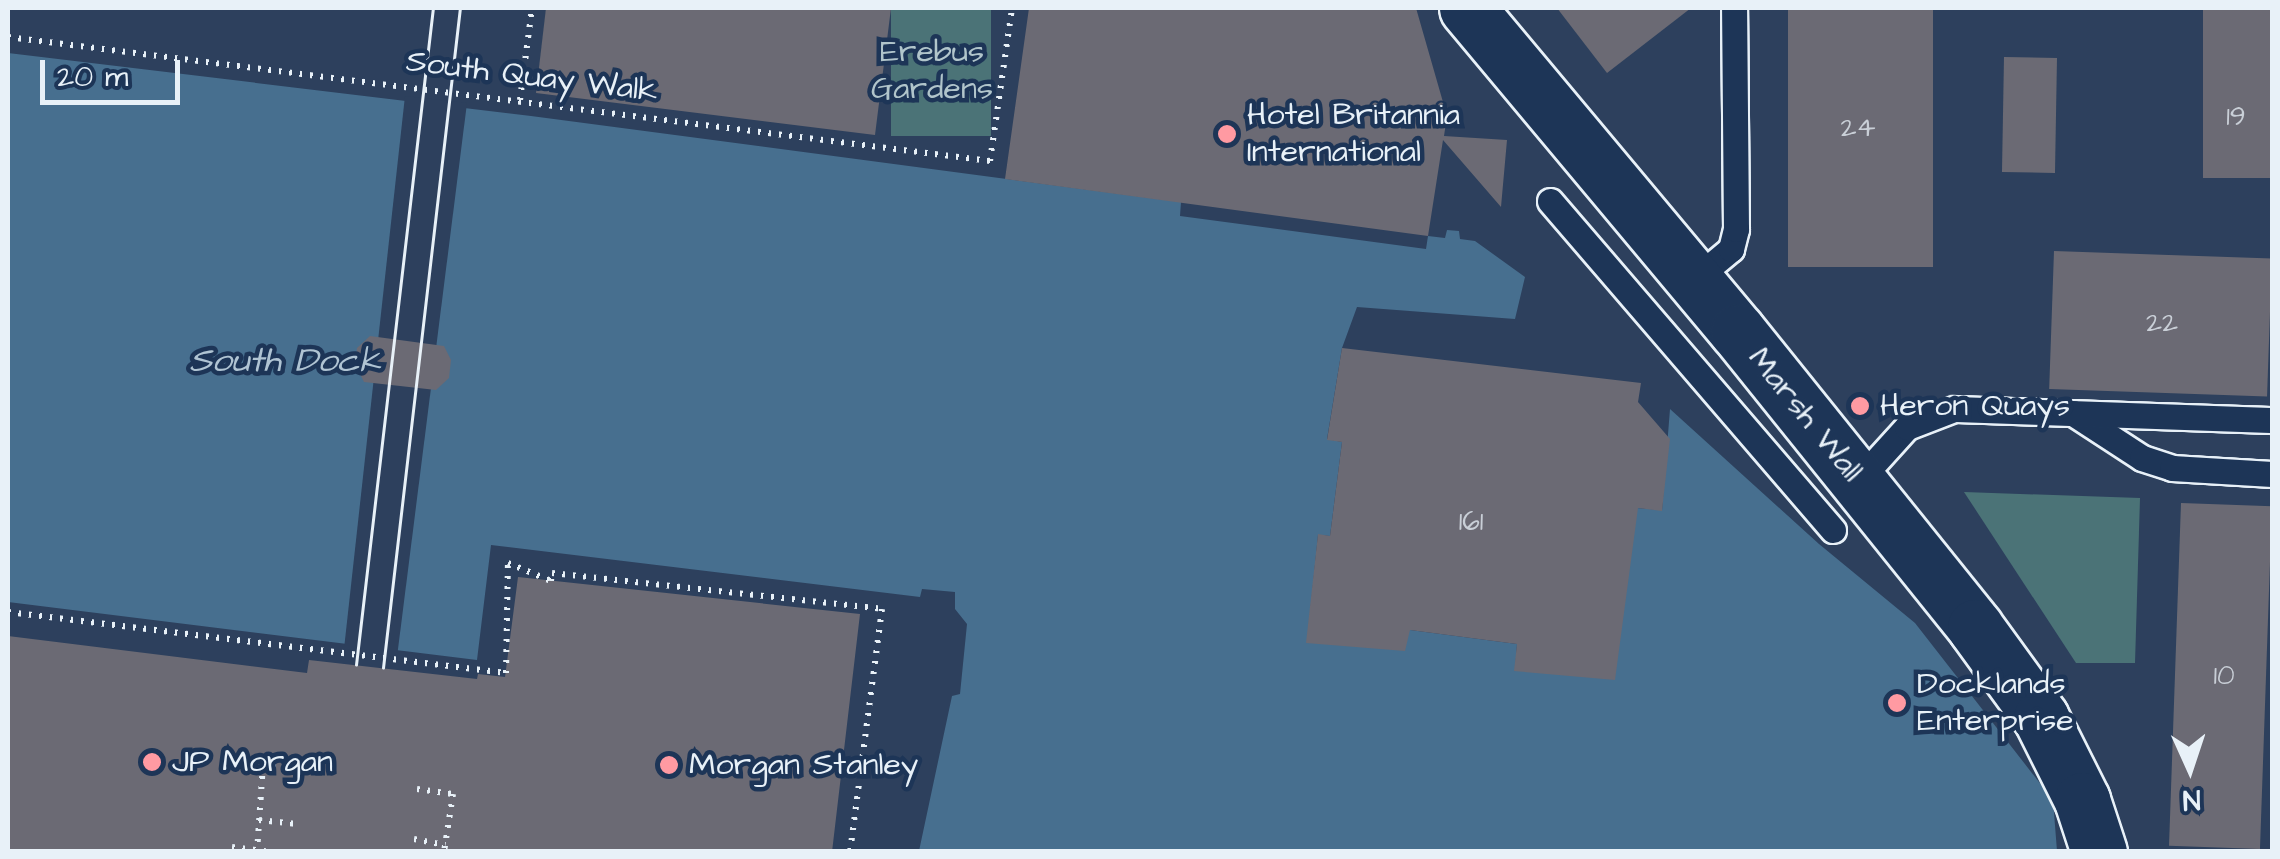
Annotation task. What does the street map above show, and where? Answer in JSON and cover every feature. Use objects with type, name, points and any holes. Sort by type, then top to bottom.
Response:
[{"type":"street","name":"Marsh Wall","points":[[1467,8],[1738,332],[2041,718],[2082,800],[2099,852]]},
{"type":"lane","points":[[1695,279],[1731,249],[1736,228],[1734,8]]},
{"type":"lane","points":[[1550,201],[1833,530]]},
{"type":"lane","points":[[1692,367],[1738,332]]},
{"type":"lane","points":[[1858,481],[1908,428],[1954,410],[2272,420]]},
{"type":"lane","points":[[2073,413],[2142,458],[2172,468],[2272,474]]},
{"type":"path","points":[[520,100],[532,8]]},
{"type":"path","name":"South Quay Walk","points":[[8,37],[990,160],[1012,8]]},
{"type":"path","points":[[8,612],[506,673],[508,563],[551,581],[552,573],[882,609],[850,852]]},
{"type":"path","points":[[256,852],[264,764],[301,769]]},
{"type":"path","points":[[417,788],[453,794],[444,852]]},
{"type":"path","points":[[256,852],[260,819],[295,824]]},
{"type":"path","points":[[414,839],[445,843],[444,852]]},
{"type":"path","points":[[232,847],[270,852]]},
{"type":"green space","name":"Erebus Gardens","points":[[891,8],[991,8],[991,136],[891,136]]},
{"type":"green space","points":[[1964,492],[2140,498],[2135,663],[2076,663]]},
{"type":"water","name":"South Dock","points":[[8,53],[531,116],[1181,202],[1180,216],[1426,249],[1428,236],[1445,238],[1447,230],[1459,231],[1460,239],[1475,241],[1525,277],[1515,319],[1357,307],[1342,348],[1327,439],[1342,442],[1330,536],[1318,535],[1307,643],[1410,630],[1517,644],[1515,671],[1611,506],[1662,510],[1670,409],[1819,544],[1915,623],[2053,800],[2057,851],[919,851],[952,696],[960,694],[967,624],[955,609],[955,592],[922,589],[920,597],[491,545],[477,660],[8,602]]},
{"type":"pier","points":[[405,96],[467,103],[397,657],[344,649]]},
{"type":"building","points":[[546,8],[891,8],[875,135],[536,93]]},
{"type":"building","name":"Hotel Britannia International","points":[[1029,8],[1416,8],[1447,116],[1444,136],[1507,140],[1501,207],[1443,140],[1428,236],[1005,179]]},
{"type":"building","points":[[1557,8],[1691,8],[1607,73]]},
{"type":"building","points":[[1788,8],[1933,8],[1933,267],[1788,267]]},
{"type":"building","points":[[2203,8],[2272,8],[2272,178],[2203,178]]},
{"type":"building","points":[[2004,57],[2057,58],[2055,173],[2002,172]]},
{"type":"building","points":[[2054,251],[2272,259],[2267,397],[2049,389]]},
{"type":"building","points":[[370,336],[444,346],[451,360],[449,378],[436,390],[364,382],[355,364],[357,348]]},
{"type":"building","points":[[1342,348],[1641,383],[1638,402],[1670,439],[1662,511],[1638,508],[1615,680],[1514,671],[1517,644],[1410,630],[1405,651],[1306,643],[1318,534],[1330,536],[1342,442],[1327,440]]},
{"type":"building","points":[[2181,503],[2272,506],[2260,849],[2169,846]]},
{"type":"building","points":[[518,577],[860,614],[832,852],[8,852],[8,636],[307,673],[309,660],[477,679],[478,674],[505,677]]},
{"type":"tram line","points":[[356,665],[433,8]]},
{"type":"tram line","points":[[383,668],[460,8]]},
{"type":"place","name":"Hotel Britannia International","points":[[1227,134]]},
{"type":"place","name":"Heron Quays","points":[[1860,406]]},
{"type":"place","name":"Docklands Enterprise","points":[[1897,703]]},
{"type":"place","name":"JP Morgan","points":[[152,762]]},
{"type":"place","name":"Morgan Stanley","points":[[669,765]]}]
